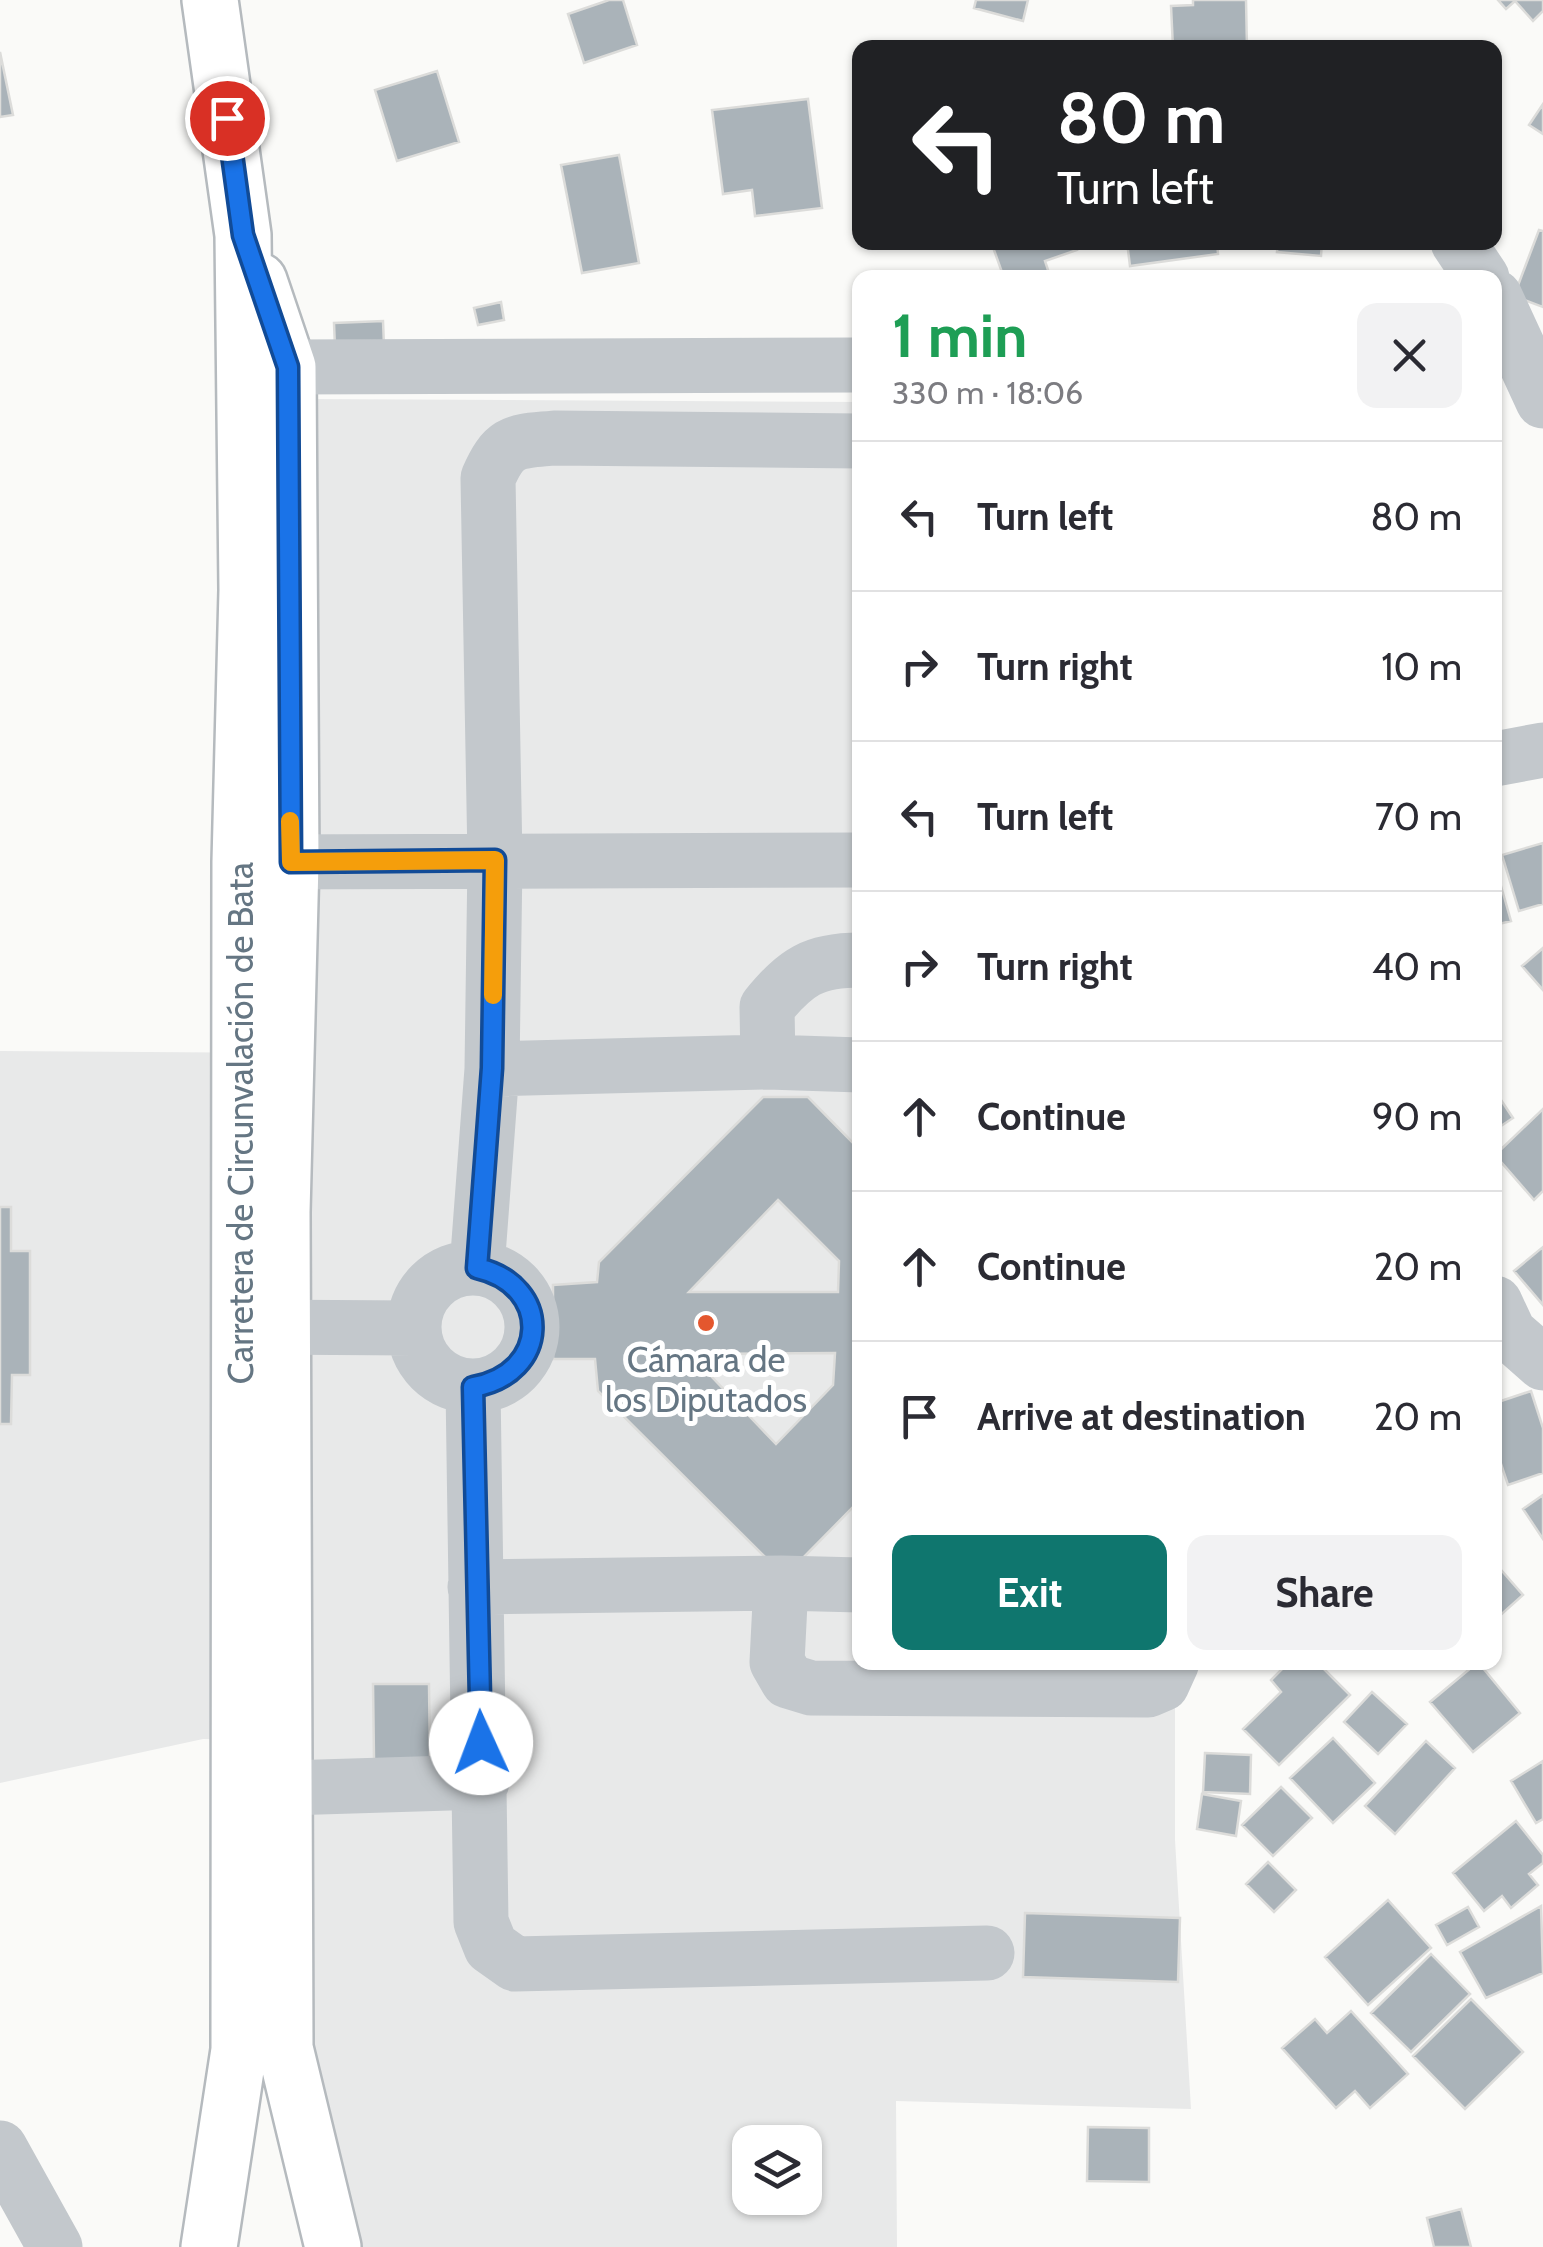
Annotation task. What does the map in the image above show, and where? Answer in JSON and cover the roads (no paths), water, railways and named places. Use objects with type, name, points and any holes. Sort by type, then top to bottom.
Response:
[{"type":"main road","name":"Carretera de Circunvalación de Bata","points":[[210,0],[243,235],[247,590],[266,862]]},
{"type":"main road","name":"Carretera de Circunvalación de Bata","points":[[209,2247],[239,2050],[263,1327],[266,862],[288,367],[243,235]]},
{"type":"main road","name":"Carretera de Circunvalación de Bata","points":[[263,1327],[287,1788],[285,2048],[332,2247]]},
{"type":"street","points":[[1502,312],[1543,402]]},
{"type":"street","points":[[288,367],[852,365]]},
{"type":"street","points":[[477,1268],[492,1068],[495,860],[488,478],[498,455],[511,443],[554,438],[852,441]]},
{"type":"street","points":[[1502,758],[1543,750]]},
{"type":"street","points":[[266,862],[852,860]]},
{"type":"street","points":[[768,1062],[767,1007],[796,972],[852,960]]},
{"type":"street","points":[[492,1068],[852,1064]]},
{"type":"street","points":[[477,1268],[496,1272],[514,1284],[526,1300],[532,1329],[524,1358],[511,1374],[494,1384],[473,1387],[438,1376],[425,1362],[414,1328],[426,1291],[457,1270],[477,1268]]},
{"type":"street","points":[[1502,1318],[1509,1333],[1543,1363]]},
{"type":"street","points":[[263,1327],[414,1328]]},
{"type":"street","points":[[473,1387],[482,1782],[481,1922],[492,1947],[515,1964],[987,1954]]},
{"type":"street","points":[[780,1583],[777,1662],[788,1681],[811,1688],[1148,1690],[1162,1684],[1168,1670]]},
{"type":"street","points":[[475,1586],[852,1585]]},
{"type":"street","points":[[287,1788],[482,1782]]},
{"type":"street","points":[[0,2148],[55,2247]]},
{"type":"place","name":"Cámara de los Diputados","points":[[706,1323]]}]
